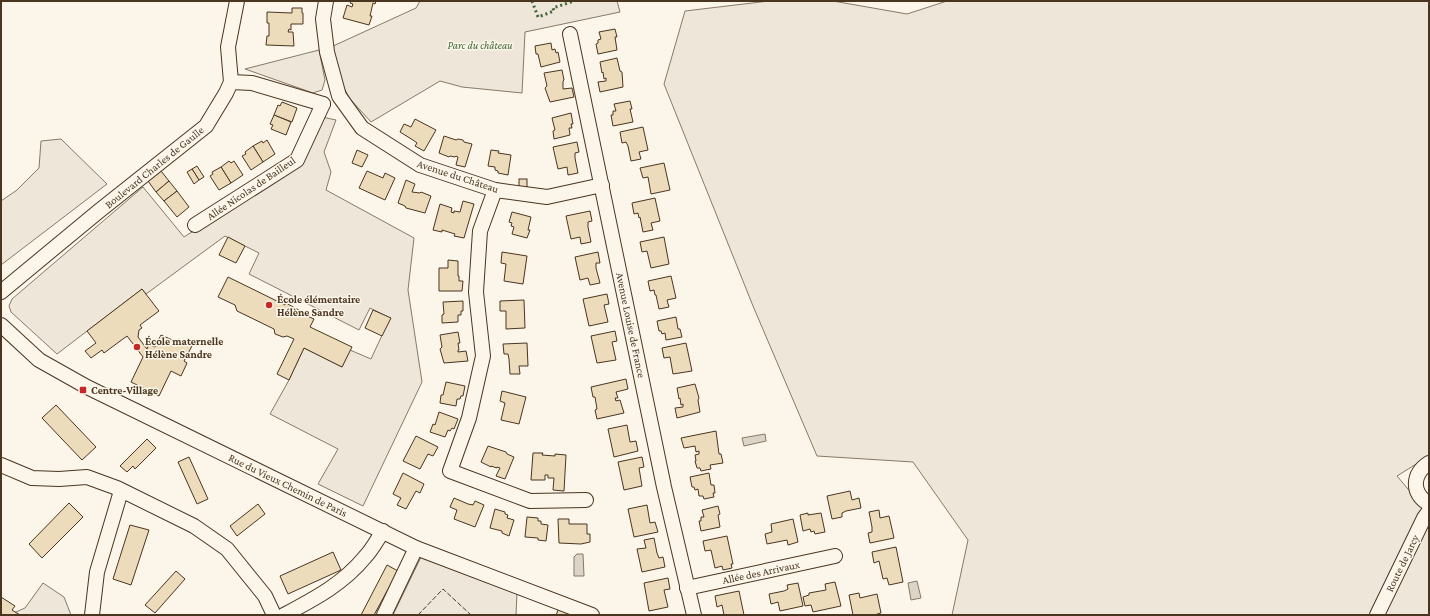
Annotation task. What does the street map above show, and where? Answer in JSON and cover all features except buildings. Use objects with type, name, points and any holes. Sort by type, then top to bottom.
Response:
[{"type":"street","points":[[237,1],[228,47],[231,82],[252,83],[323,104],[339,96]]},
{"type":"street","name":"Avenue du Château","points":[[326,1],[323,19],[327,52],[339,96],[362,128],[420,165],[495,190],[547,197],[602,185]]},
{"type":"street","name":"Avenue Louise de France","points":[[570,34],[664,487],[694,615]]},
{"type":"street","name":"Boulevard Charles de Gaulle","points":[[1,292],[99,211],[206,126],[231,82]]},
{"type":"street","name":"Allée Nicolas de Bailleul","points":[[196,225],[297,160],[323,104]]},
{"type":"street","points":[[495,190],[480,231],[476,292],[483,356],[469,418],[450,471],[530,501],[586,500]]},
{"type":"street","name":"Rue du Vieux Chemin de Paris","points":[[1,325],[39,360],[86,387],[416,548],[592,615]]},
{"type":"street","points":[[1429,463],[1421,469],[1417,476],[1416,485],[1417,493],[1423,501],[1429,504]]},
{"type":"street","points":[[1,465],[32,478],[58,480],[87,477],[121,491],[194,526],[227,548],[265,596],[274,615]]},
{"type":"street","points":[[92,615],[97,572],[121,491]]},
{"type":"street","name":"Route de Jarcy","points":[[1377,615],[1424,518],[1429,511]]},
{"type":"street","points":[[284,615],[318,597],[342,581],[365,557],[383,531]]},
{"type":"street","points":[[384,615],[416,548]]},
{"type":"street","name":"Allée des Arrivaux","points":[[687,588],[835,556]]},
{"type":"green space","name":"Parc du château","points":[[420,1],[617,1],[620,12],[525,32],[522,93],[462,87],[440,81],[371,122],[350,99],[337,75],[331,47],[416,8]]},
{"type":"green space","points":[[769,1],[833,1],[907,14],[947,1],[1429,1],[1429,456],[1397,476],[1429,514],[1429,615],[952,615],[968,540],[913,462],[817,456],[753,306],[664,84],[685,11]]},
{"type":"green space","points":[[319,50],[325,80],[322,90],[313,93],[245,69]]},
{"type":"green space","points":[[322,117],[336,120],[324,152],[331,172],[326,190],[414,238],[408,290],[422,382],[363,506],[318,484],[338,449],[270,414],[289,380],[304,348],[342,367],[350,350],[371,359],[390,318],[370,308],[359,330],[249,274],[259,253],[225,236],[146,294],[142,289],[57,354],[11,312],[9,306],[12,299],[143,187],[184,237],[301,161]]},
{"type":"green space","points":[[61,139],[107,184],[1,265],[1,201],[17,190],[39,168],[41,141]]},
{"type":"green space","points":[[421,557],[517,592],[516,615],[393,615]]},
{"type":"green space","points":[[43,583],[64,597],[71,615],[9,615],[25,608]]},
{"type":"shaded area","points":[[765,434],[766,441],[744,446],[742,438]]},
{"type":"shaded area","points":[[577,554],[583,554],[584,576],[574,576],[574,557]]},
{"type":"shaded area","points":[[917,581],[921,598],[911,600],[908,583]]},
{"type":"hedge","points":[[532,1],[538,17],[554,11],[553,8],[574,1]]},
{"type":"fence","points":[[418,615],[443,589],[471,615]]},
{"type":"place","name":"École élémentaire Hélène Sandre","points":[[269,305]]},
{"type":"place","name":"École maternelle Hélène Sandre","points":[[137,347]]},
{"type":"place","name":"Centre-Village","points":[[83,390]]}]
